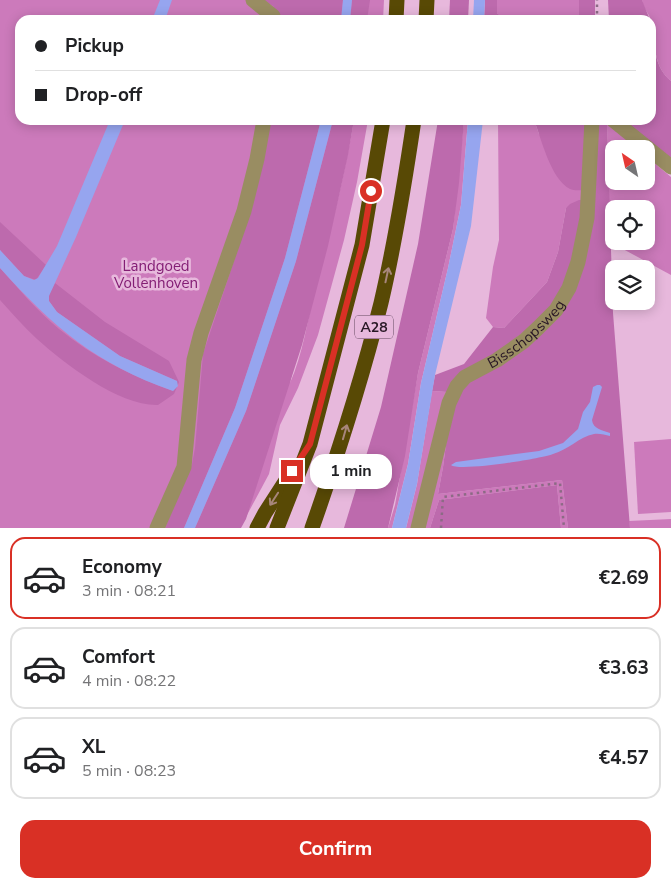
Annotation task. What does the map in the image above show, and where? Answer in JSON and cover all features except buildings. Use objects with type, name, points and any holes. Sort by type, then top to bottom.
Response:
[{"type":"highway","points":[[396,15],[398,0]]},
{"type":"highway","points":[[426,15],[427,0]]},
{"type":"highway","name":"A28","points":[[278,528],[310,444],[362,245],[382,125]]},
{"type":"highway","name":"A28","points":[[312,528],[338,456],[381,302],[407,172],[413,125]]},
{"type":"highway","name":"A28","points":[[257,528],[310,444]]},
{"type":"street","points":[[253,0],[272,15]]},
{"type":"street","points":[[157,528],[184,466],[194,360],[200,333],[244,211],[257,160],[263,125]]},
{"type":"street","name":"Bisschopsweg","points":[[418,528],[449,403],[457,386],[466,377],[524,342],[556,310],[568,288],[578,262],[587,218],[592,125]]},
{"type":"street","points":[[619,125],[671,167]]},
{"type":"path","points":[[597,0],[597,15]]},
{"type":"path","points":[[441,528],[443,496],[560,482],[564,528]]},
{"type":"green space","name":"Landgoed Vollenhoven","points":[[0,0],[384,0],[383,15],[15,15],[15,125],[348,125],[290,383],[302,349],[346,163],[353,125],[367,125],[344,240],[318,335],[298,388],[280,425],[269,474],[240,528],[0,528]]},
{"type":"green space","points":[[497,0],[579,0],[579,15],[499,15],[497,13]]},
{"type":"green space","points":[[642,0],[671,0],[671,81],[661,68],[656,53],[656,15],[648,15]]},
{"type":"green space","points":[[463,125],[468,125],[461,205],[421,383],[408,464],[392,528],[388,528],[395,505],[418,373],[453,229]]},
{"type":"green space","points":[[498,125],[536,125],[539,134],[586,190],[586,202],[566,208],[558,252],[547,282],[504,328],[493,327],[486,318],[499,240]]},
{"type":"green space","points":[[607,125],[627,140],[607,140]]},
{"type":"green space","points":[[655,164],[671,177],[671,275],[655,266],[655,260],[643,260],[625,250],[655,250],[655,200],[609,200],[609,190],[655,190]]},
{"type":"green space","points":[[432,391],[447,392],[416,528],[406,528],[417,484]]},
{"type":"green space","points":[[451,406],[438,494],[562,480],[568,528],[561,528],[557,485],[439,500],[430,528],[422,528]]},
{"type":"green space","points":[[671,439],[671,512],[638,514],[634,442]]},
{"type":"green space","points":[[671,519],[671,528],[630,528],[629,521]]},
{"type":"shaded area","points":[[263,0],[343,0],[342,15],[279,15],[273,6]]},
{"type":"shaded area","points":[[352,0],[370,0],[368,15],[350,15]]},
{"type":"shaded area","points":[[450,0],[469,0],[468,15],[449,15]]},
{"type":"shaded area","points":[[485,0],[497,0],[497,13],[499,15],[484,15]]},
{"type":"shaded area","points":[[579,0],[595,0],[595,15],[579,15]]},
{"type":"shaded area","points":[[608,0],[642,0],[648,15],[609,15]]},
{"type":"shaded area","points":[[656,54],[661,69],[671,81],[671,166],[655,152],[655,140],[640,140],[623,125],[656,125]]},
{"type":"shaded area","points":[[270,125],[320,125],[285,258],[235,408],[184,528],[165,528],[192,464],[203,354],[238,249]]},
{"type":"shaded area","points":[[332,125],[353,125],[328,246],[302,345],[246,519],[241,528],[195,528],[246,411],[296,261]]},
{"type":"shaded area","points":[[437,125],[464,125],[453,229],[418,373],[405,456],[388,528],[344,528],[381,407],[418,244]]},
{"type":"shaded area","points":[[536,125],[589,125],[586,190],[570,189],[563,184],[552,168]]},
{"type":"shaded area","points":[[596,125],[607,125],[608,140],[605,140],[605,190],[609,190],[609,200],[605,200],[605,250],[611,250],[611,260],[605,260],[605,310],[613,310],[630,528],[568,528],[562,480],[438,494],[451,406],[461,387],[570,292]]},
{"type":"shaded area","points":[[579,200],[584,200],[581,245],[553,309],[447,392],[432,391],[435,375],[464,364],[493,327],[504,328],[547,282],[558,252],[566,208]]},
{"type":"shaded area","points":[[0,222],[46,265],[36,280],[24,276],[0,250]]},
{"type":"shaded area","points":[[0,268],[28,300],[59,329],[113,365],[173,391],[177,381],[120,356],[57,312],[49,301],[48,296],[55,283],[105,322],[169,361],[179,382],[174,394],[158,405],[143,403],[127,399],[110,391],[77,371],[37,339],[0,300]]},
{"type":"shaded area","points":[[557,485],[561,528],[430,528],[439,500]]},
{"type":"water","points":[[160,0],[172,0],[167,15],[154,15]]},
{"type":"water","points":[[343,0],[352,0],[350,15],[342,15]]},
{"type":"water","points":[[474,0],[485,0],[484,15],[473,15]]},
{"type":"water","points":[[108,125],[123,125],[49,296],[49,301],[57,312],[120,356],[177,381],[178,386],[173,391],[121,369],[78,342],[39,309],[0,268],[0,250],[24,276],[34,280],[38,278],[57,246]]},
{"type":"water","points":[[320,125],[332,125],[296,261],[246,411],[195,528],[184,528],[235,408],[285,258]]},
{"type":"water","points":[[468,125],[482,125],[471,226],[435,375],[417,484],[406,528],[392,528],[408,464],[421,383],[461,205]]},
{"type":"water","points":[[597,385],[602,387],[592,420],[598,429],[610,433],[610,436],[594,434],[583,438],[564,450],[533,459],[483,466],[457,467],[451,465],[456,462],[539,451],[563,443],[578,429],[583,412],[590,402],[593,387]]},
{"type":"route","points":[[292,471],[310,444],[362,245],[371,191]]}]
